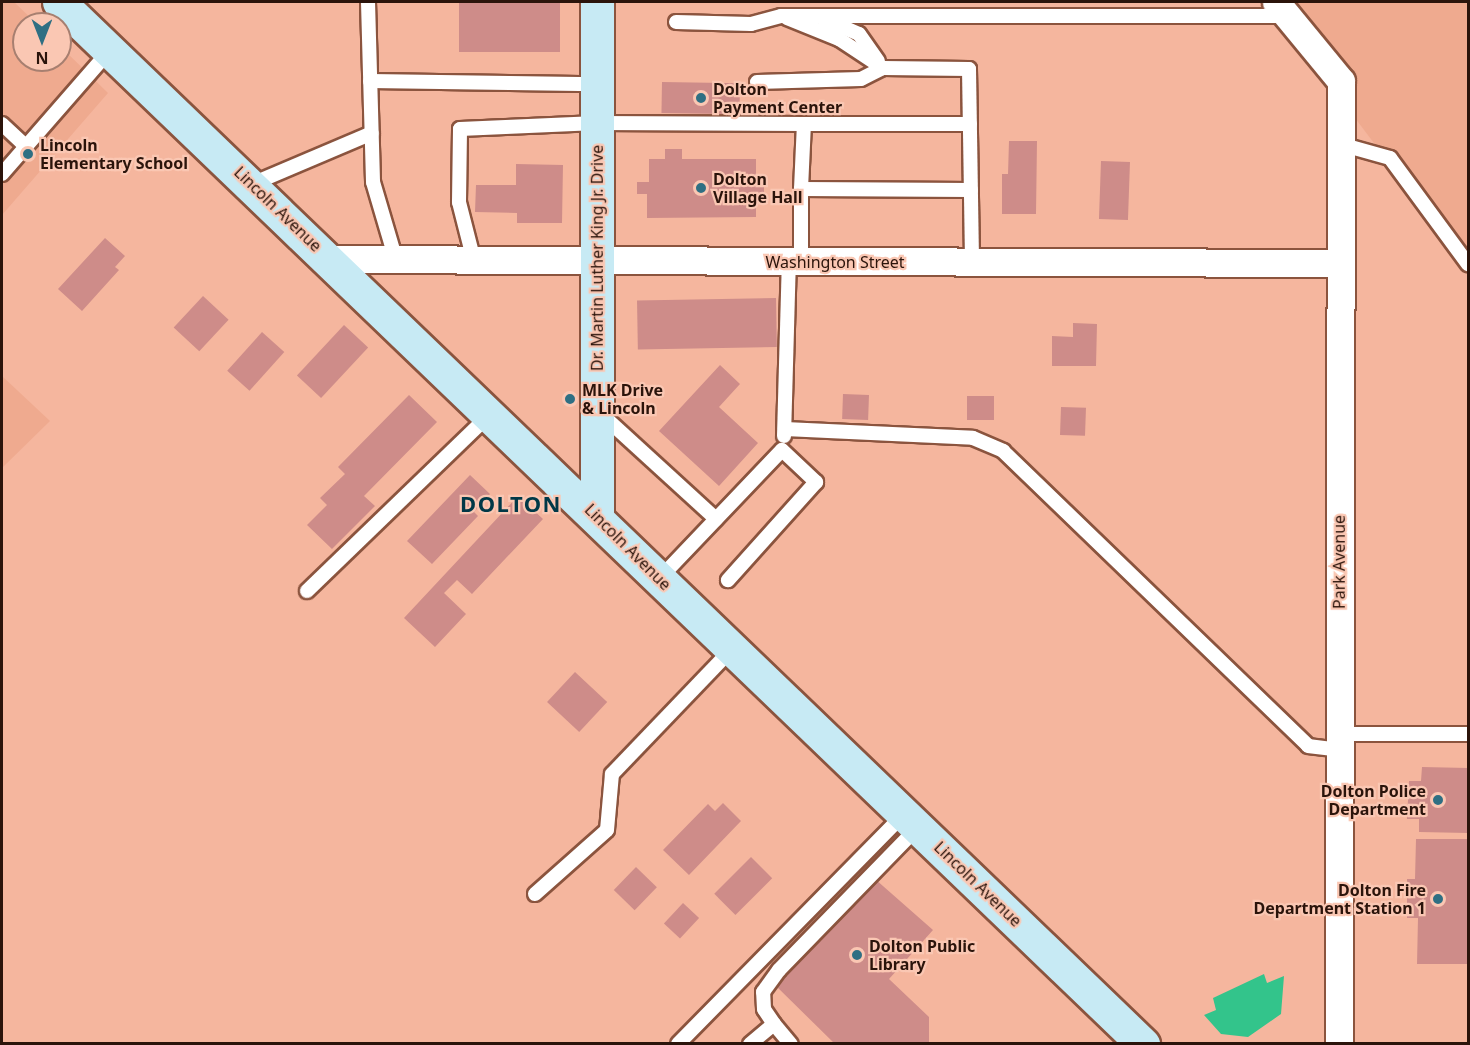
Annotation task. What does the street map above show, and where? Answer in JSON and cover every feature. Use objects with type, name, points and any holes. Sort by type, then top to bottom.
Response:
[{"type":"street","name":"Dr. Martin Luther King Jr. Drive","points":[[597,2],[597,515]]},
{"type":"street","name":"Lincoln Avenue","points":[[68,6],[110,50],[597,515],[658,579],[1142,1043]]},
{"type":"street","name":"Park Avenue","points":[[1282,9],[1341,81],[1339,263],[1340,1044]]},
{"type":"street","name":"Washington Street","points":[[330,259],[597,262],[1339,263]]},
{"type":"lane","points":[[368,2],[373,183],[396,260]]},
{"type":"lane","points":[[676,22],[751,24],[782,16],[1282,9]]},
{"type":"lane","points":[[782,16],[839,39],[883,68]]},
{"type":"lane","points":[[816,16],[859,34],[883,68]]},
{"type":"lane","points":[[2,174],[110,50]]},
{"type":"lane","points":[[757,82],[861,80],[883,68],[969,69],[972,263]]},
{"type":"lane","points":[[370,81],[597,84]]},
{"type":"lane","points":[[474,261],[459,202],[460,129],[597,123],[970,124]]},
{"type":"lane","points":[[2,124],[26,146]]},
{"type":"lane","points":[[658,579],[782,450],[804,124]]},
{"type":"lane","points":[[252,184],[372,133]]},
{"type":"lane","points":[[1340,144],[1390,158],[1468,264]]},
{"type":"lane","points":[[801,189],[971,190]]},
{"type":"lane","points":[[597,411],[717,519]]},
{"type":"lane","points":[[307,591],[490,414]]},
{"type":"lane","points":[[785,429],[973,438],[1003,452],[1308,746],[1468,734]]},
{"type":"lane","points":[[728,580],[816,482],[782,450]]},
{"type":"lane","points":[[535,894],[607,830],[612,774],[732,649]]},
{"type":"lane","points":[[790,1044],[764,1009],[763,992],[911,820]]},
{"type":"lane","points":[[678,1044],[911,820]]},
{"type":"lane","points":[[750,1044],[774,1024]]},
{"type":"shaded area","name":"Lincoln Elementary School","points":[[2,2],[14,2],[24,12],[12,12],[12,72],[72,72],[72,58],[108,93],[2,215]]},
{"type":"shaded area","points":[[1267,2],[1468,2],[1468,267]]},
{"type":"shaded area","points":[[2,376],[50,421],[2,468]]},
{"type":"shaded area","points":[[1264,974],[1267,983],[1284,976],[1281,1014],[1248,1037],[1221,1034],[1204,1015],[1216,1010],[1213,998]]},
{"type":"building","points":[[459,2],[560,2],[560,52],[459,52]]},
{"type":"building","name":"Dolton Payment Center","points":[[662,82],[740,83],[739,114],[661,113]]},
{"type":"building","points":[[1009,141],[1037,141],[1036,214],[1002,214],[1002,174],[1008,174]]},
{"type":"building","name":"Dolton Village Hall","points":[[665,149],[682,149],[682,159],[756,159],[756,181],[764,181],[764,196],[756,196],[756,217],[647,218],[647,194],[637,194],[637,182],[649,182],[649,159],[665,159]]},
{"type":"building","points":[[1101,161],[1130,162],[1128,220],[1099,219]]},
{"type":"building","points":[[516,164],[563,165],[562,223],[517,223],[517,213],[475,212],[476,185],[516,185]]},
{"type":"building","points":[[105,238],[125,256],[115,267],[119,270],[82,311],[58,289]]},
{"type":"building","points":[[203,296],[229,320],[199,351],[174,327]]},
{"type":"building","points":[[776,298],[777,347],[638,349],[637,300]]},
{"type":"building","points":[[1073,323],[1097,324],[1096,366],[1052,366],[1052,336],[1073,337]]},
{"type":"building","points":[[344,325],[368,348],[321,398],[297,375]]},
{"type":"building","points":[[262,332],[284,352],[249,391],[227,371]]},
{"type":"building","points":[[720,365],[740,384],[719,407],[758,443],[719,486],[659,431]]},
{"type":"building","points":[[843,394],[869,395],[868,420],[842,419]]},
{"type":"building","points":[[409,395],[437,422],[364,496],[375,506],[332,549],[307,525],[327,505],[320,498],[345,474],[338,467]]},
{"type":"building","points":[[967,396],[994,396],[994,420],[967,420]]},
{"type":"building","points":[[1061,407],[1086,408],[1085,436],[1060,435]]},
{"type":"building","points":[[470,475],[490,494],[474,512],[478,516],[432,564],[407,541]]},
{"type":"building","points":[[518,496],[543,519],[472,594],[457,580],[444,593],[466,614],[435,647],[404,618]]},
{"type":"building","points":[[575,672],[607,702],[579,732],[547,702]]},
{"type":"building","name":"Dolton Police Department","points":[[1422,767],[1468,768],[1468,833],[1419,832],[1419,819],[1407,819],[1409,781],[1421,781]]},
{"type":"building","points":[[723,803],[741,821],[689,875],[663,850],[708,804],[715,811]]},
{"type":"building","name":"Dolton Fire Department Station 1","points":[[1416,839],[1468,839],[1468,964],[1417,964],[1418,918],[1407,918],[1407,879],[1415,879]]},
{"type":"building","points":[[751,857],[772,878],[735,915],[714,894]]},
{"type":"building","points":[[636,867],[657,887],[635,910],[614,890]]},
{"type":"building","name":"Dolton Public Library","points":[[875,879],[933,930],[889,979],[929,1017],[929,1044],[835,1044],[775,985]]},
{"type":"building","points":[[683,903],[699,918],[680,938],[664,923]]},
{"type":"place","name":"Dolton Payment Center","points":[[701,98]]},
{"type":"place","name":"Lincoln Elementary School","points":[[28,154]]},
{"type":"place","name":"Dolton Village Hall","points":[[701,188]]},
{"type":"place","name":"MLK Drive & Lincoln","points":[[570,399]]},
{"type":"place","name":"Dolton Police Department","points":[[1438,800]]},
{"type":"place","name":"Dolton Fire Department Station 1","points":[[1438,899]]},
{"type":"place","name":"Dolton Public Library","points":[[857,955]]},
{"type":"district","name":"DOLTON","points":[[511,504]]}]
